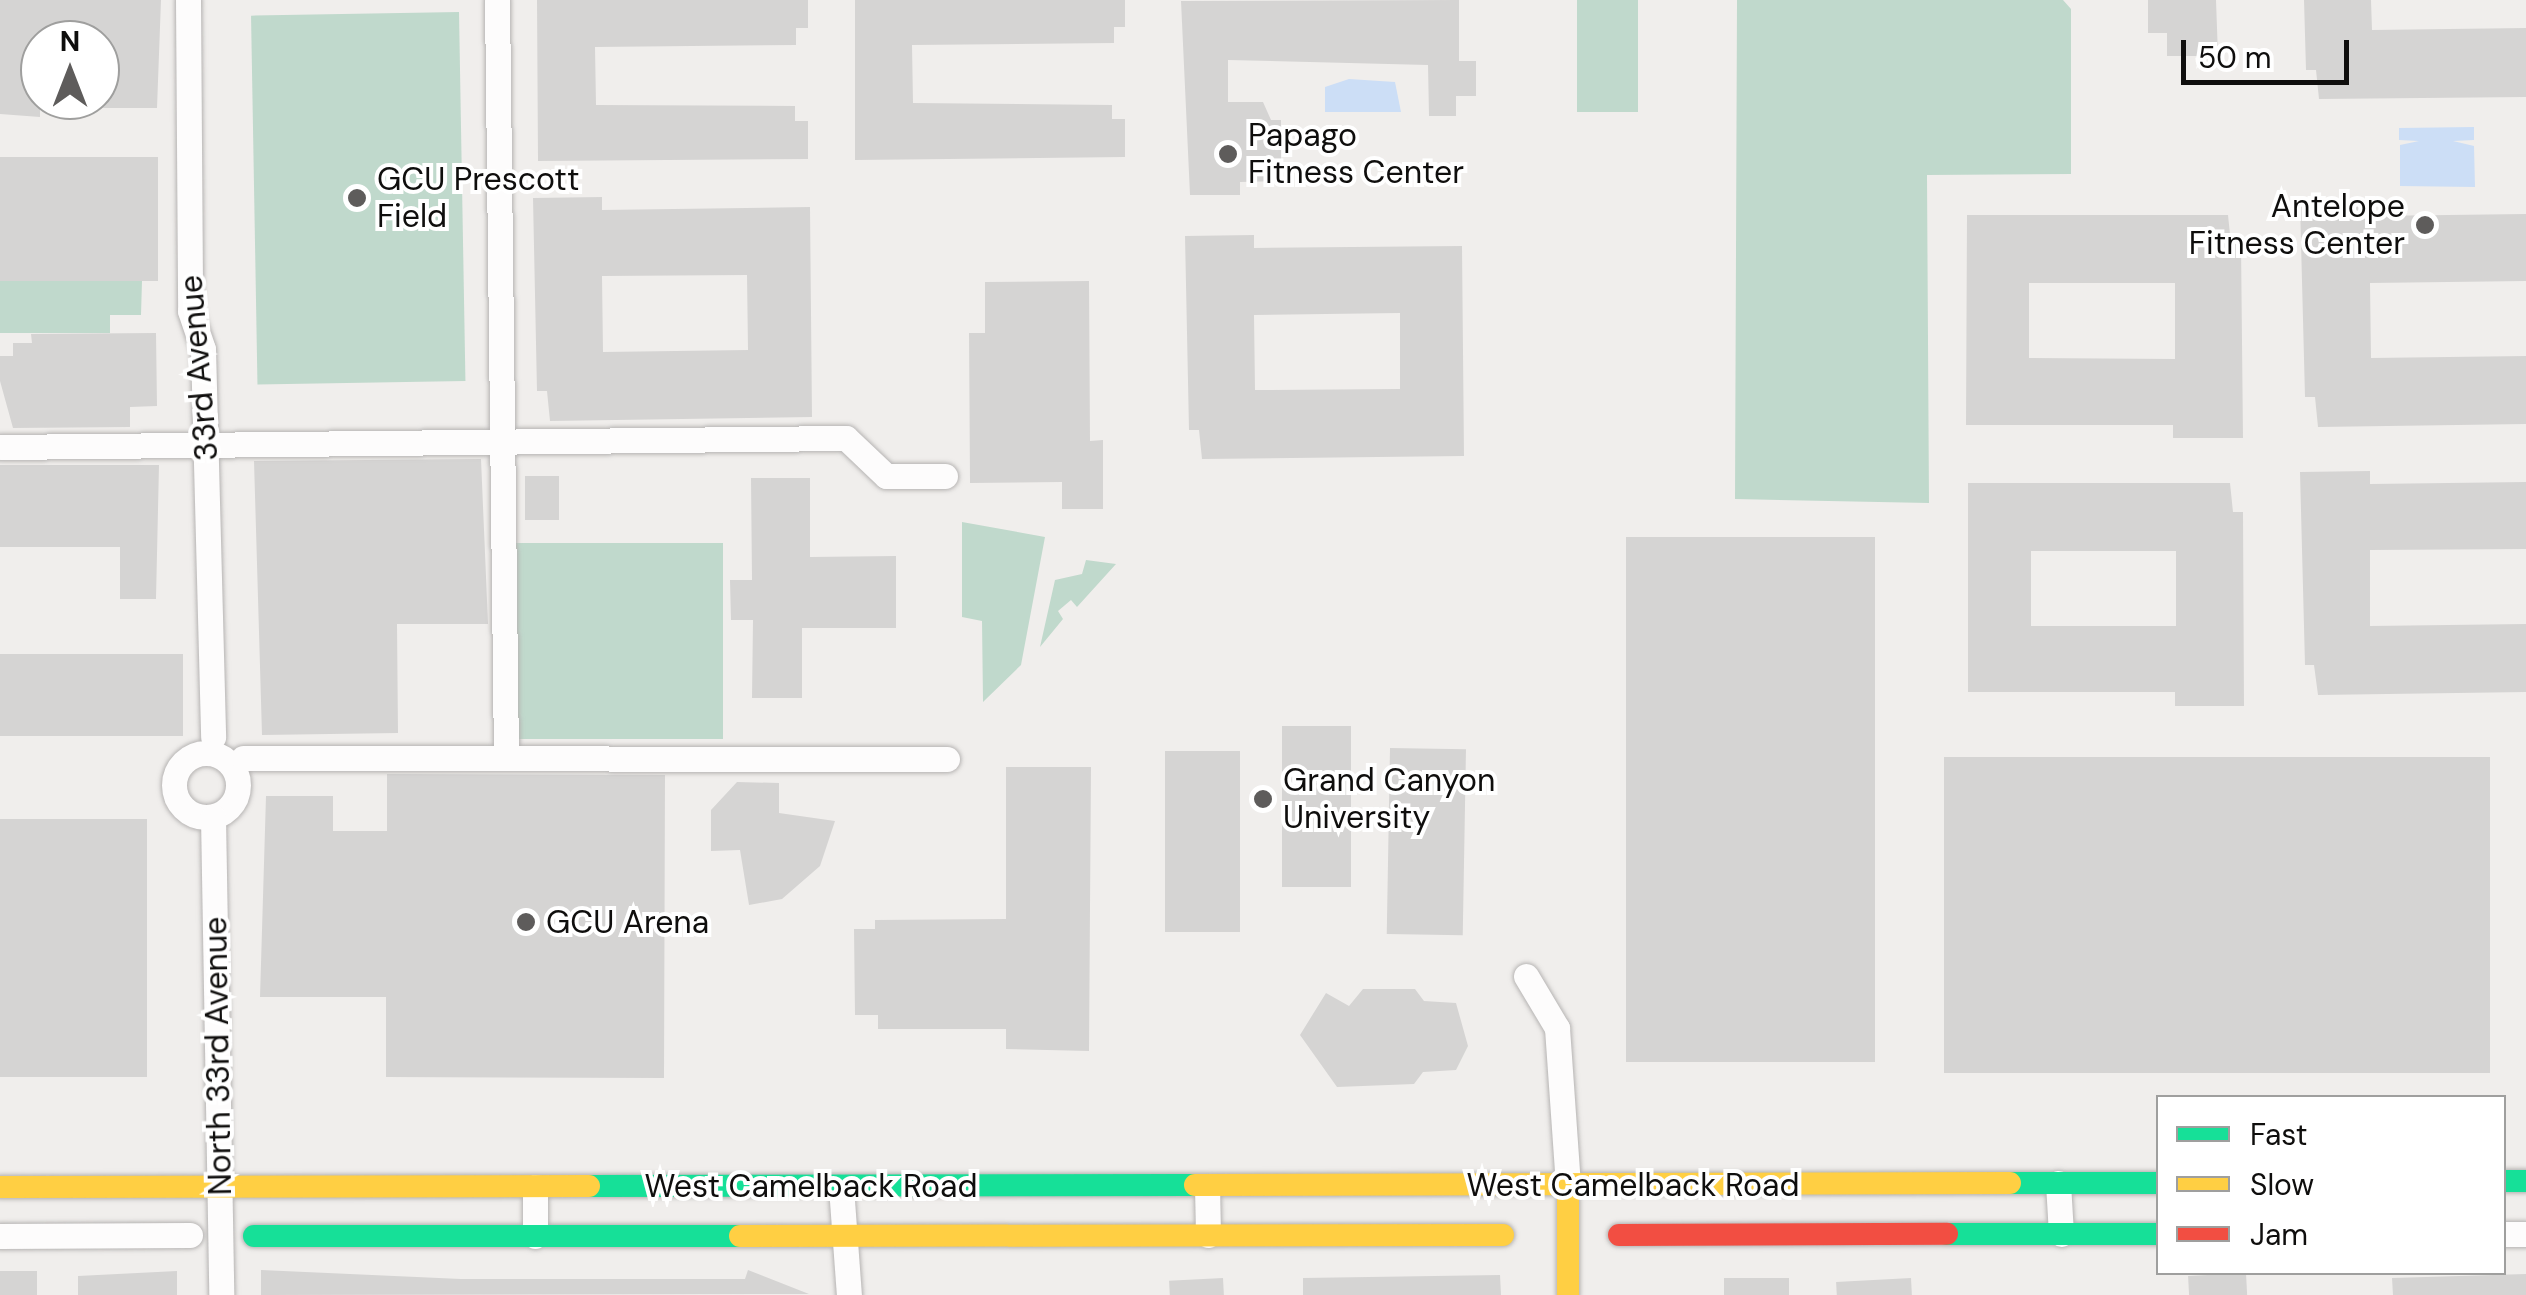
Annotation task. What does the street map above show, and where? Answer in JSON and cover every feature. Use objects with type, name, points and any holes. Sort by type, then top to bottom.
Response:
[{"type":"main road","name":"West Camelback Road","points":[[0,1187],[2156,1183]]},
{"type":"main road","points":[[1568,1186],[1568,1295]]},
{"type":"main road","name":"West Camelback Road","points":[[1619,1236],[2156,1234]]},
{"type":"main road","name":"West Camelback Road","points":[[254,1236],[1503,1235]]},
{"type":"street","name":"33rd Avenue","points":[[188,0],[190,311],[202,349],[213,737]]},
{"type":"street","points":[[497,0],[506,758]]},
{"type":"street","points":[[0,447],[846,438],[886,476],[945,476]]},
{"type":"street","points":[[243,758],[946,758]]},
{"type":"street","name":"North 33rd Avenue","points":[[213,817],[221,1295]]},
{"type":"street","points":[[1526,976],[1556,1028],[1568,1186]]},
{"type":"street","points":[[2058,1183],[2060,1234]]},
{"type":"street","points":[[534,1186],[536,1236]]},
{"type":"street","points":[[842,1186],[849,1295]]},
{"type":"street","points":[[1208,1186],[1208,1235]]},
{"type":"street","points":[[0,1236],[190,1235]]},
{"type":"green space","points":[[1577,0],[1638,0],[1638,112],[1577,112]]},
{"type":"green space","points":[[1737,0],[2063,0],[2071,9],[2071,174],[1927,175],[1929,503],[1735,499]]},
{"type":"green space","name":"GCU Prescott Field","points":[[459,12],[465,381],[257,385],[251,16]]},
{"type":"green space","points":[[0,281],[142,281],[141,315],[110,315],[110,333],[0,333]]},
{"type":"green space","points":[[962,522],[1045,537],[1021,665],[983,702],[982,621],[962,617]]},
{"type":"green space","points":[[505,543],[723,543],[723,739],[505,739]]},
{"type":"green space","points":[[1086,560],[1116,564],[1077,607],[1071,600],[1058,611],[1063,619],[1040,647],[1055,580],[1082,574]]},
{"type":"water","points":[[1349,79],[1395,82],[1401,112],[1325,112],[1325,87]]},
{"type":"water","points":[[2474,127],[2474,140],[2453,141],[2474,146],[2475,187],[2400,186],[2400,145],[2419,141],[2399,140],[2399,128]]},
{"type":"building","points":[[0,0],[161,0],[157,108],[120,108],[120,20],[20,20],[20,116],[0,114]]},
{"type":"building","points":[[537,0],[808,0],[808,28],[796,28],[796,45],[595,47],[596,105],[795,106],[795,121],[808,121],[808,159],[538,161]]},
{"type":"building","points":[[855,0],[1125,0],[1125,27],[1114,27],[1114,43],[912,45],[913,103],[1112,105],[1112,119],[1125,119],[1125,157],[855,160]]},
{"type":"building","points":[[1459,0],[1459,61],[1476,61],[1476,96],[1456,96],[1456,116],[1429,116],[1428,65],[1228,60],[1228,102],[1263,102],[1271,120],[1281,120],[1281,181],[1240,182],[1240,195],[1190,195],[1181,1]]},
{"type":"building","points":[[2148,0],[2216,0],[2218,56],[2167,56],[2167,33],[2148,33]]},
{"type":"building","points":[[2304,0],[2371,0],[2372,30],[2526,28],[2526,97],[2319,99],[2316,70],[2306,70]]},
{"type":"building","points":[[0,157],[158,157],[158,281],[0,281]]},
{"type":"building","points":[[602,197],[602,210],[810,207],[812,417],[550,421],[547,391],[537,391],[533,198]],"holes":[[[747,275],[748,350],[603,352],[602,276]]]},
{"type":"building","points":[[2370,203],[2370,216],[2526,214],[2526,281],[2370,283],[2371,358],[2526,356],[2526,424],[2318,427],[2315,397],[2305,397],[2300,204]]},
{"type":"building","points":[[1967,215],[2228,215],[2231,244],[2241,244],[2243,438],[2173,438],[2173,425],[1966,425]],"holes":[[[2029,283],[2175,283],[2175,359],[2029,358]]]},
{"type":"building","points":[[1254,235],[1254,248],[1462,246],[1464,456],[1202,459],[1199,430],[1189,430],[1185,236]],"holes":[[[1400,313],[1400,389],[1255,390],[1254,315]]]},
{"type":"building","points":[[1089,281],[1090,441],[1103,440],[1103,509],[1062,509],[1062,482],[970,483],[969,333],[985,333],[985,282]]},
{"type":"building","points":[[156,333],[157,406],[130,407],[130,427],[13,428],[0,381],[0,356],[13,356],[13,343],[32,343],[31,334]]},
{"type":"building","points":[[481,459],[488,624],[397,624],[398,733],[262,735],[254,461]]},
{"type":"building","points":[[0,465],[159,465],[156,599],[120,599],[120,547],[0,547]]},
{"type":"building","points":[[2370,471],[2370,484],[2526,482],[2526,549],[2370,550],[2370,626],[2526,624],[2526,692],[2318,695],[2314,665],[2305,665],[2300,472]]},
{"type":"building","points":[[525,476],[559,476],[559,520],[525,520]]},
{"type":"building","points":[[751,478],[810,478],[810,557],[896,556],[896,628],[802,628],[802,698],[752,698],[753,620],[731,620],[730,580],[752,580]]},
{"type":"building","points":[[1968,483],[2230,483],[2233,512],[2243,512],[2244,706],[2175,706],[2175,692],[1968,692]],"holes":[[[2031,551],[2176,551],[2176,626],[2031,626]]]},
{"type":"building","points":[[1626,537],[1875,537],[1875,1062],[1626,1062]]},
{"type":"building","points":[[0,654],[183,654],[183,736],[0,736]]},
{"type":"building","points":[[1282,726],[1351,726],[1351,887],[1282,887]]},
{"type":"building","points":[[1390,748],[1466,749],[1463,935],[1387,934]]},
{"type":"building","points":[[1165,751],[1240,751],[1240,932],[1165,932]]},
{"type":"building","points":[[1944,757],[2490,757],[2490,1073],[1944,1073]]},
{"type":"building","points":[[1006,767],[1091,767],[1089,1051],[1006,1049],[1006,1029],[878,1029],[878,1015],[855,1015],[854,929],[875,929],[875,920],[1006,919]]},
{"type":"building","name":"GCU Arena","points":[[387,774],[665,775],[664,1078],[386,1077],[386,997],[260,997],[266,796],[333,796],[333,831],[387,831]]},
{"type":"building","points":[[737,782],[779,783],[779,813],[835,821],[820,866],[782,899],[749,905],[740,850],[711,851],[711,810]]},
{"type":"building","points":[[0,819],[147,819],[147,1077],[0,1077]]},
{"type":"building","points":[[1363,989],[1415,989],[1424,1001],[1456,1003],[1468,1046],[1456,1070],[1423,1072],[1414,1084],[1337,1087],[1300,1035],[1326,993],[1349,1006]]},
{"type":"building","points":[[261,1270],[461,1279],[745,1279],[748,1270],[809,1294],[261,1295]]},
{"type":"building","points":[[0,1271],[37,1271],[37,1295],[0,1295]]},
{"type":"building","points":[[177,1271],[177,1295],[78,1295],[78,1276]]},
{"type":"building","points":[[2526,1274],[2526,1295],[2393,1295],[2392,1278]]},
{"type":"building","points":[[1500,1275],[1501,1295],[1303,1295],[1303,1278]]},
{"type":"building","points":[[2246,1275],[2247,1295],[2189,1295],[2188,1276]]},
{"type":"building","points":[[1223,1278],[1224,1295],[1170,1295],[1169,1281]]},
{"type":"building","points":[[1724,1278],[1789,1278],[1789,1295],[1724,1295]]},
{"type":"building","points":[[1911,1278],[1912,1295],[1837,1295],[1836,1282]]},
{"type":"traffic: fast","points":[[2506,1181],[2526,1181]]},
{"type":"traffic: fast","points":[[2010,1183],[2156,1183]]},
{"type":"traffic: fast","points":[[589,1186],[1195,1185]]},
{"type":"traffic: fast","points":[[1947,1234],[2156,1234]]},
{"type":"traffic: fast","points":[[254,1236],[740,1236]]},
{"type":"traffic: slow","points":[[1195,1185],[2010,1183]]},
{"type":"traffic: slow","points":[[0,1187],[589,1186]]},
{"type":"traffic: slow","points":[[1568,1186],[1568,1295]]},
{"type":"traffic: slow","points":[[740,1236],[1503,1235]]},
{"type":"traffic: jam","points":[[1619,1235],[1947,1234]]},
{"type":"place","name":"Papago Fitness Center","points":[[1228,154]]},
{"type":"place","name":"GCU Prescott Field","points":[[357,198]]},
{"type":"place","name":"Antelope Fitness Center","points":[[2425,225]]},
{"type":"place","name":"Grand Canyon University","points":[[1263,799]]},
{"type":"place","name":"GCU Arena","points":[[526,922]]}]
